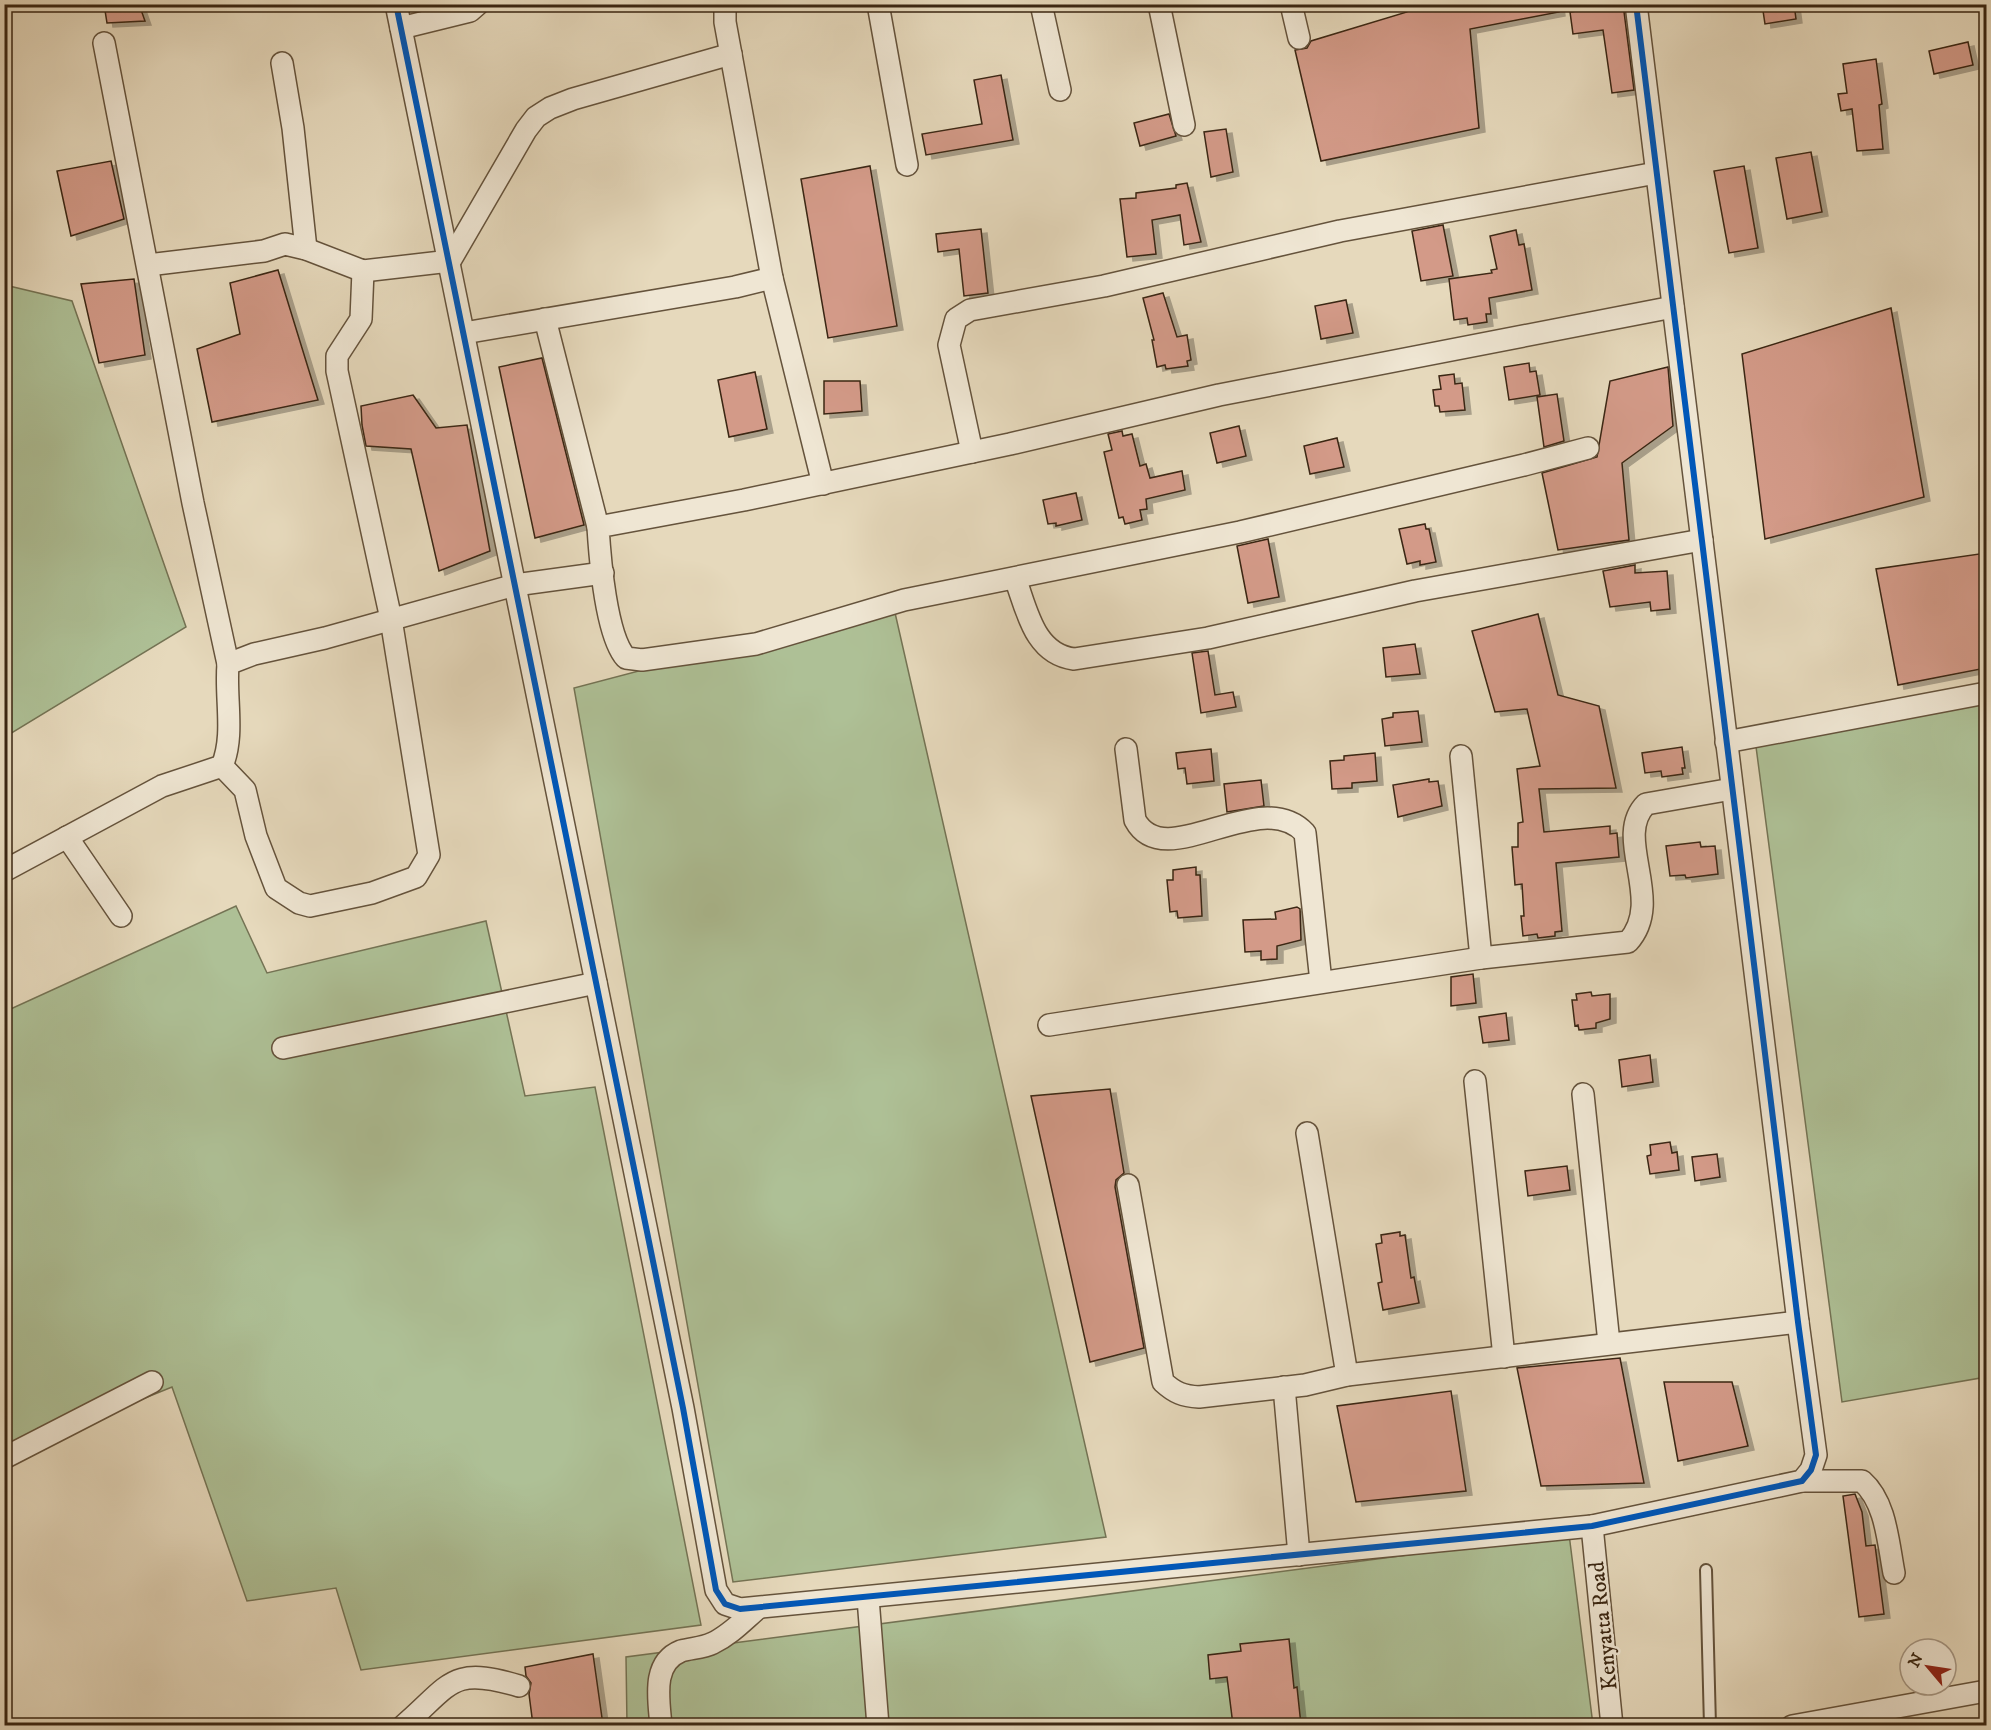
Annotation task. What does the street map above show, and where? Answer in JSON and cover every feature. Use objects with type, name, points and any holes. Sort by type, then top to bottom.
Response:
[{"type":"street","points":[[396,4],[682,1408],[716,1590],[725,1604],[740,1609],[757,1609],[1592,1526],[1802,1481],[1862,1481],[1870,1488],[1880,1509],[1894,1572]]},
{"type":"street","points":[[401,28],[470,10],[478,4]]},
{"type":"street","points":[[725,4],[725,22],[772,278],[823,484]]},
{"type":"street","points":[[878,4],[907,165]]},
{"type":"street","points":[[1041,4],[1060,90]]},
{"type":"street","points":[[1159,4],[1184,125]]},
{"type":"street","points":[[1291,4],[1299,38]]},
{"type":"street","points":[[1636,4],[1816,1455],[1811,1470],[1802,1481]]},
{"type":"street","points":[[104,43],[193,503],[228,664],[226,687],[229,748],[222,766]]},
{"type":"street","points":[[450,261],[510,155],[536,117],[550,108],[573,99],[731,54]]},
{"type":"street","points":[[282,63],[293,128],[306,249]]},
{"type":"street","points":[[972,452],[949,345],[956,319],[970,310],[1104,286],[1340,231],[1656,173]]},
{"type":"street","points":[[148,265],[264,251],[285,244],[306,249],[363,271],[450,261]]},
{"type":"street","points":[[222,766],[245,790],[256,836],[276,888],[287,898],[310,906],[372,893],[416,877],[429,855],[391,620],[337,371],[337,356],[362,320],[363,271]]},
{"type":"street","points":[[464,333],[735,287],[772,278]]},
{"type":"street","points":[[598,527],[823,484],[1219,395],[1673,307]]},
{"type":"street","points":[[545,319],[598,527],[603,573],[617,649],[626,658],[642,660],[756,644],[904,600],[1251,530],[1588,448]]},
{"type":"street","points":[[1015,578],[1039,639],[1059,657],[1074,659],[1208,638],[1415,591],[1702,540]]},
{"type":"street","points":[[228,664],[254,654],[391,620],[515,585],[603,573]]},
{"type":"street","points":[[1726,742],[1986,693]]},
{"type":"street","points":[[1126,748],[1135,820],[1140,830],[1152,836],[1173,839],[1254,818],[1280,817],[1295,822],[1305,833],[1321,982]]},
{"type":"street","points":[[1461,756],[1481,958]]},
{"type":"street","points":[[4,871],[162,786],[222,766]]},
{"type":"street","points":[[1049,1024],[1481,958],[1628,942],[1636,933],[1642,917],[1642,891],[1633,827],[1637,813],[1646,804],[1732,789]]},
{"type":"street","points":[[67,837],[121,916]]},
{"type":"street","points":[[282,1048],[596,983]]},
{"type":"street","points":[[1475,1081],[1504,1357]]},
{"type":"street","points":[[1583,1094],[1609,1343]]},
{"type":"street","points":[[1307,1132],[1347,1375]]},
{"type":"street","points":[[1128,1185],[1163,1382],[1173,1391],[1184,1396],[1199,1397],[1284,1387],[1347,1375],[1798,1322]]},
{"type":"street","points":[[4,1458],[152,1382]]},
{"type":"street","points":[[1284,1387],[1299,1555]]},
{"type":"street","name":"Kenyatta Road","points":[[1592,1526],[1611,1725]]},
{"type":"street","points":[[868,1598],[878,1725]]},
{"type":"street","points":[[661,1725],[658,1683],[662,1670],[671,1656],[715,1642],[732,1632],[757,1609]]},
{"type":"street","points":[[404,1725],[447,1683],[481,1677],[519,1686]]},
{"type":"street","points":[[1792,1725],[1986,1690]]},
{"type":"lane","points":[[1706,1570],[1710,1725]]},
{"type":"green space","points":[[5,285],[72,301],[186,627],[5,737]]},
{"type":"green space","points":[[893,604],[1106,1537],[733,1582],[574,688]]},
{"type":"green space","points":[[1986,694],[1986,1377],[1842,1402],[1755,739]]},
{"type":"green space","points":[[236,906],[267,973],[486,921],[525,1096],[595,1087],[701,1625],[361,1670],[336,1588],[247,1601],[172,1387],[5,1455],[4,1012]]},
{"type":"green space","points":[[1569,1534],[1593,1725],[627,1725],[626,1657]]},
{"type":"building","points":[[104,4],[139,4],[145,21],[107,23]]},
{"type":"building","points":[[1410,4],[1558,4],[1559,12],[1470,29],[1479,128],[1321,161],[1295,50],[1307,48],[1311,41],[1407,12]]},
{"type":"building","points":[[1623,4],[1634,90],[1612,93],[1603,30],[1573,34],[1570,12]]},
{"type":"building","points":[[1762,4],[1794,4],[1796,19],[1765,24]]},
{"type":"building","points":[[1968,42],[1973,65],[1934,74],[1929,51]]},
{"type":"building","points":[[1876,59],[1882,104],[1879,105],[1883,149],[1857,151],[1852,109],[1841,111],[1838,94],[1847,93],[1843,64]]},
{"type":"building","points":[[1001,75],[1013,140],[926,155],[922,134],[982,124],[974,80]]},
{"type":"building","points":[[1169,114],[1176,136],[1140,146],[1134,123]]},
{"type":"building","points":[[1226,129],[1233,172],[1211,177],[1204,132]]},
{"type":"building","points":[[1811,152],[1822,212],[1787,219],[1776,158]]},
{"type":"building","points":[[111,161],[124,219],[71,236],[57,171]]},
{"type":"building","points":[[870,166],[897,326],[828,338],[801,179]]},
{"type":"building","points":[[1744,166],[1758,248],[1729,253],[1714,171]]},
{"type":"building","points":[[1187,183],[1201,242],[1184,245],[1180,215],[1152,220],[1156,254],[1127,257],[1120,199],[1136,198],[1136,193],[1176,188],[1176,185]]},
{"type":"building","points":[[1443,225],[1453,276],[1421,281],[1412,231]]},
{"type":"building","points":[[981,229],[988,293],[964,296],[959,249],[938,252],[936,234]]},
{"type":"building","points":[[1516,230],[1519,245],[1524,244],[1532,290],[1489,298],[1491,314],[1486,314],[1487,322],[1468,325],[1467,318],[1454,320],[1449,279],[1492,273],[1491,270],[1497,269],[1490,236]]},
{"type":"building","points":[[278,270],[318,400],[212,422],[197,349],[240,334],[230,283]]},
{"type":"building","points":[[134,279],[145,355],[99,363],[81,284]]},
{"type":"building","points":[[1163,293],[1177,337],[1187,335],[1191,360],[1187,361],[1188,366],[1166,369],[1165,365],[1157,367],[1152,340],[1154,340],[1143,298]]},
{"type":"building","points":[[1346,300],[1353,333],[1321,339],[1315,306]]},
{"type":"building","points":[[1891,308],[1924,497],[1765,539],[1742,354]]},
{"type":"building","points":[[542,358],[584,525],[535,538],[499,367]]},
{"type":"building","points":[[1529,363],[1530,372],[1536,371],[1540,395],[1509,400],[1504,367]]},
{"type":"building","points":[[1668,367],[1673,426],[1622,463],[1629,540],[1558,550],[1542,473],[1597,457],[1610,381]]},
{"type":"building","points":[[755,372],[767,429],[729,437],[718,380]]},
{"type":"building","points":[[1454,374],[1455,384],[1462,383],[1465,410],[1440,412],[1439,406],[1435,406],[1433,390],[1441,389],[1439,376]]},
{"type":"building","points":[[824,381],[860,381],[862,411],[824,414]]},
{"type":"building","points":[[1557,394],[1564,441],[1544,447],[1537,397]]},
{"type":"building","points":[[413,395],[436,428],[467,425],[490,551],[439,571],[411,449],[366,446],[362,425],[361,406]]},
{"type":"building","points":[[1239,426],[1246,456],[1217,463],[1210,433]]},
{"type":"building","points":[[1122,431],[1123,436],[1132,434],[1140,466],[1146,464],[1150,478],[1182,471],[1185,490],[1146,499],[1147,509],[1140,510],[1142,520],[1125,524],[1123,517],[1119,518],[1104,452],[1112,450],[1108,434]]},
{"type":"building","points":[[1337,438],[1344,467],[1310,474],[1304,446]]},
{"type":"building","points":[[1076,493],[1082,520],[1056,526],[1056,523],[1048,524],[1043,500]]},
{"type":"building","points":[[1425,524],[1426,529],[1429,529],[1436,562],[1420,565],[1420,561],[1407,564],[1399,529]]},
{"type":"building","points":[[1268,539],[1279,597],[1248,603],[1237,546]]},
{"type":"building","points":[[1986,553],[1986,668],[1898,685],[1876,569]]},
{"type":"building","points":[[1635,565],[1635,573],[1667,571],[1670,609],[1651,611],[1650,602],[1610,607],[1603,571]]},
{"type":"building","points":[[1538,614],[1558,695],[1599,706],[1616,788],[1539,789],[1544,832],[1610,826],[1610,834],[1617,833],[1619,857],[1556,863],[1562,931],[1555,932],[1555,936],[1538,938],[1537,934],[1523,936],[1522,884],[1515,885],[1512,847],[1518,847],[1518,823],[1523,822],[1517,769],[1540,766],[1527,709],[1495,712],[1472,631]]},
{"type":"building","points":[[1415,644],[1420,674],[1386,677],[1383,648]]},
{"type":"building","points":[[1208,651],[1215,695],[1233,692],[1236,707],[1201,713],[1192,653]]},
{"type":"building","points":[[1418,711],[1422,742],[1385,746],[1382,719],[1393,717],[1393,713]]},
{"type":"building","points":[[1682,747],[1685,768],[1682,768],[1683,774],[1662,777],[1661,771],[1645,773],[1642,753]]},
{"type":"building","points":[[1211,749],[1214,781],[1187,784],[1185,768],[1178,769],[1176,753]]},
{"type":"building","points":[[1375,753],[1377,781],[1352,783],[1352,788],[1332,789],[1330,761],[1344,760],[1344,756]]},
{"type":"building","points":[[1429,779],[1429,782],[1438,781],[1442,806],[1398,817],[1393,785]]},
{"type":"building","points":[[1261,780],[1264,806],[1227,812],[1224,784]]},
{"type":"building","points":[[1700,842],[1701,847],[1715,846],[1718,874],[1686,878],[1685,875],[1670,876],[1666,846]]},
{"type":"building","points":[[1196,867],[1196,875],[1200,875],[1202,916],[1178,918],[1177,911],[1170,912],[1167,880],[1173,880],[1173,870]]},
{"type":"building","points":[[1297,907],[1300,909],[1301,940],[1277,946],[1277,959],[1261,960],[1261,951],[1245,952],[1243,920],[1276,919],[1275,912]]},
{"type":"building","points":[[1473,974],[1476,1003],[1451,1006],[1451,977]]},
{"type":"building","points":[[1591,992],[1592,996],[1610,994],[1610,1019],[1596,1023],[1596,1028],[1579,1030],[1578,1025],[1575,1026],[1572,1000],[1577,1000],[1576,994]]},
{"type":"building","points":[[1506,1013],[1509,1040],[1483,1043],[1479,1017]]},
{"type":"building","points":[[1650,1055],[1653,1082],[1622,1087],[1619,1060]]},
{"type":"building","points":[[1110,1089],[1124,1173],[1116,1180],[1115,1187],[1144,1348],[1090,1362],[1031,1096]]},
{"type":"building","points":[[1670,1142],[1672,1153],[1677,1152],[1679,1170],[1650,1174],[1647,1156],[1651,1155],[1650,1145]]},
{"type":"building","points":[[1717,1154],[1720,1177],[1695,1181],[1692,1157]]},
{"type":"building","points":[[1567,1166],[1570,1190],[1528,1196],[1525,1171]]},
{"type":"building","points":[[1400,1232],[1400,1236],[1405,1235],[1411,1278],[1414,1277],[1419,1303],[1383,1310],[1378,1283],[1382,1282],[1376,1244],[1382,1243],[1381,1235]]},
{"type":"building","points":[[1620,1358],[1644,1483],[1541,1486],[1517,1368]]},
{"type":"building","points":[[1664,1382],[1732,1382],[1748,1446],[1678,1461]]},
{"type":"building","points":[[1451,1391],[1466,1491],[1356,1502],[1337,1406]]},
{"type":"building","points":[[1855,1494],[1862,1512],[1866,1546],[1875,1545],[1884,1614],[1859,1617],[1843,1496]]},
{"type":"building","points":[[1289,1639],[1294,1688],[1297,1687],[1301,1725],[1233,1725],[1227,1677],[1210,1679],[1208,1655],[1241,1651],[1240,1644]]},
{"type":"building","points":[[593,1654],[603,1725],[533,1725],[529,1694],[531,1683],[526,1676],[525,1667]]},
{"type":"cycle path","points":[[396,4],[683,1408],[716,1590],[725,1604],[740,1609],[1592,1526],[1802,1481],[1811,1470],[1816,1455],[1636,4]]}]
